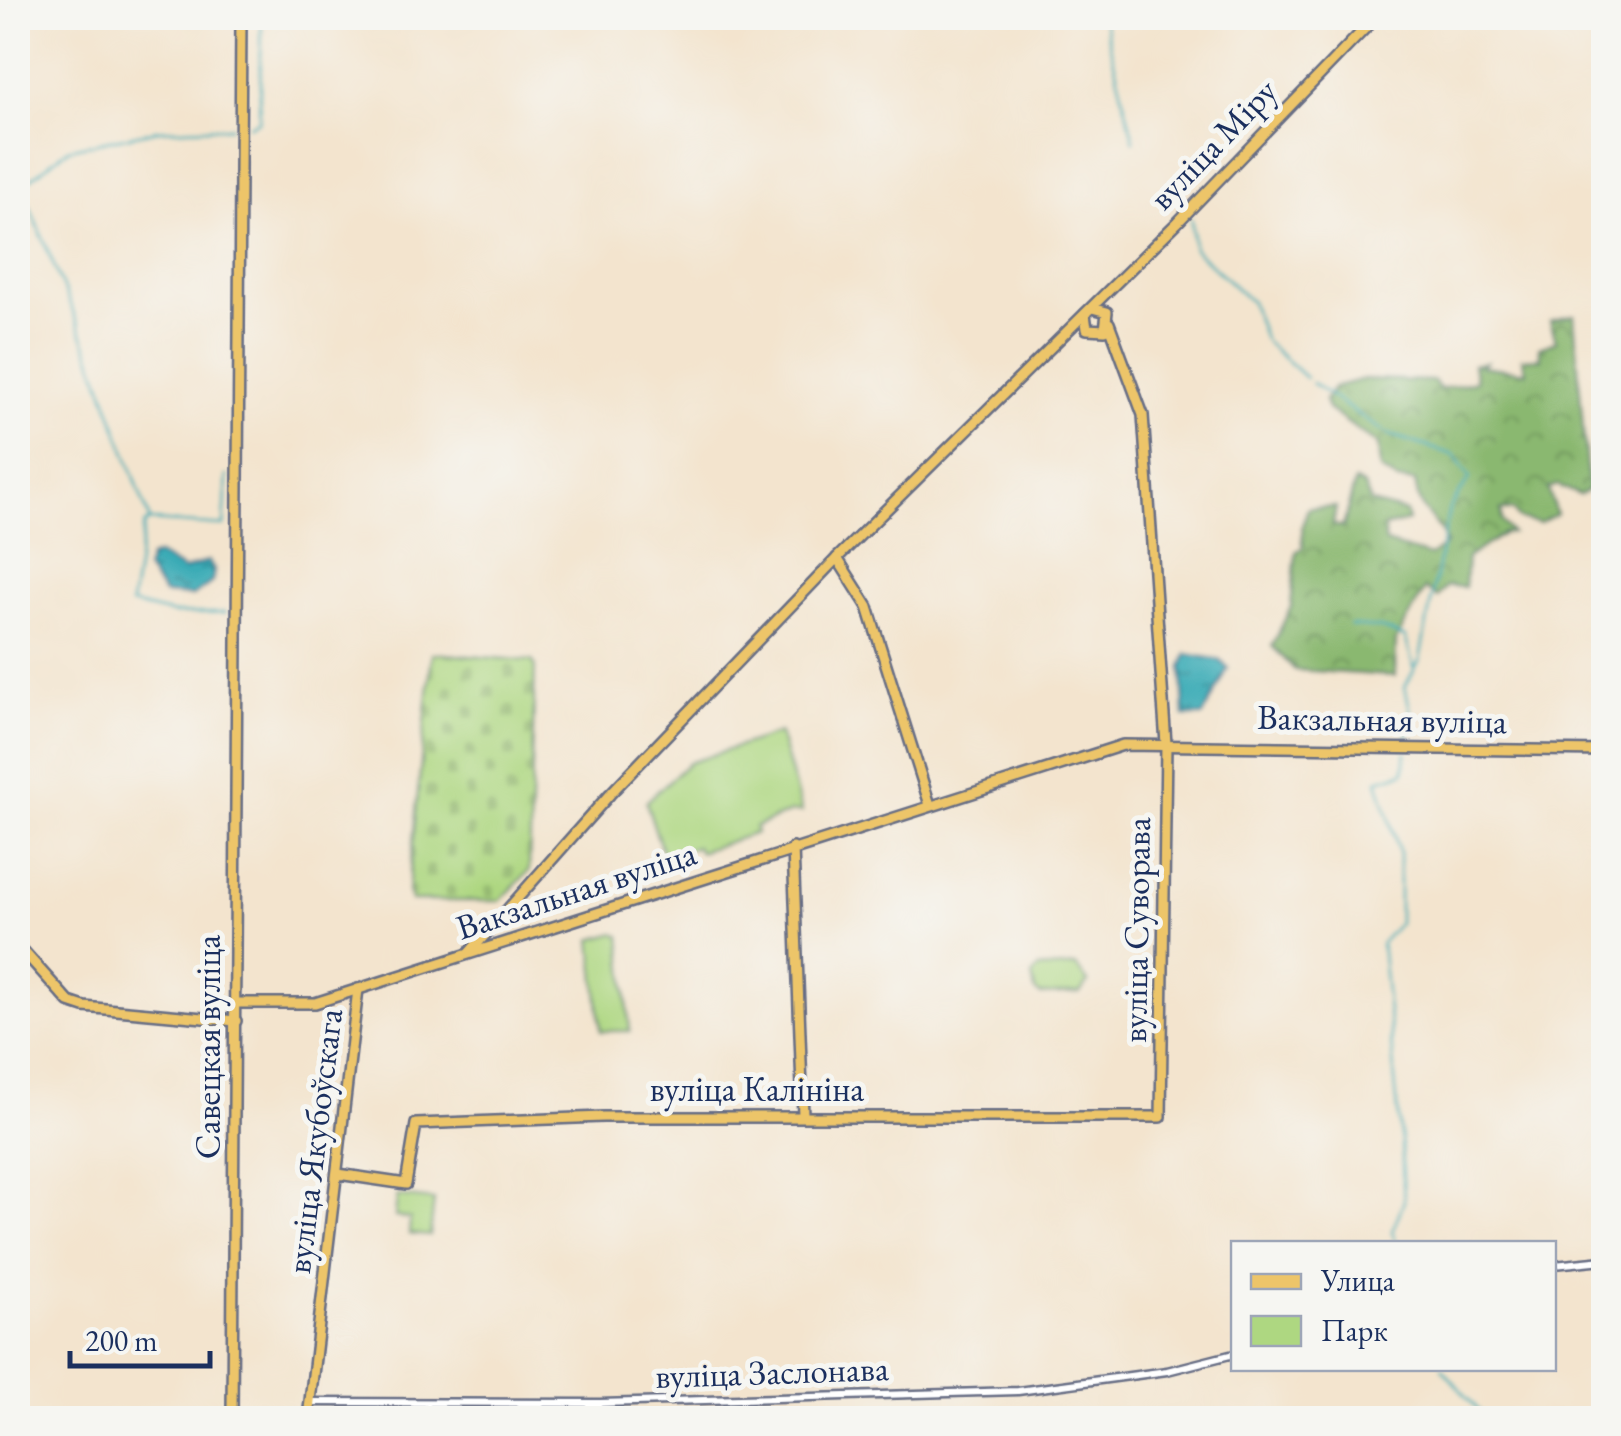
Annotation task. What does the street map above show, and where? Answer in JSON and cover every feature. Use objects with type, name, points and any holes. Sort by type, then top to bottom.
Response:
[{"type":"main road","name":"Савецкая вуліца","points":[[232,1418],[242,18]]},
{"type":"main road","name":"вуліца Міру","points":[[468,954],[610,794],[837,558],[1119,280],[1374,18]]},
{"type":"main road","points":[[1060,338],[1094,332],[1109,320],[1119,280]]},
{"type":"main road","points":[[1109,320],[1101,307],[1088,311],[1094,332],[1122,354]]},
{"type":"main road","name":"вуліца Суворава","points":[[1109,320],[1142,415],[1166,744],[1161,1116]]},
{"type":"main road","points":[[837,558],[868,607],[930,805]]},
{"type":"main road","name":"Вакзальная вуліца","points":[[236,1003],[303,1004],[358,989],[1098,751],[1138,743],[1604,751]]},
{"type":"main road","points":[[794,848],[803,1116]]},
{"type":"main road","points":[[501,919],[508,942]]},
{"type":"main road","points":[[18,945],[70,1002],[84,1007],[236,1022]]},
{"type":"main road","name":"вуліца Якубоўскага","points":[[308,1418],[358,989]]},
{"type":"main road","name":"вуліца Калініна","points":[[338,1174],[406,1184],[416,1124],[803,1116],[1161,1116]]},
{"type":"street","points":[[1556,1265],[1604,1260]]},
{"type":"street","name":"вуліца Заслонава","points":[[309,1402],[600,1404],[1029,1390],[1167,1371],[1231,1355]]},
{"type":"green space","points":[[1574,315],[1588,490],[1579,495],[1558,485],[1548,488],[1556,514],[1540,523],[1519,519],[1513,510],[1501,510],[1502,521],[1512,533],[1504,533],[1467,558],[1465,587],[1447,586],[1438,597],[1425,589],[1396,640],[1395,676],[1295,670],[1272,646],[1291,607],[1296,552],[1303,547],[1302,526],[1308,508],[1336,507],[1333,525],[1343,527],[1355,481],[1364,486],[1371,503],[1406,512],[1408,521],[1385,527],[1385,543],[1430,556],[1446,544],[1421,505],[1415,482],[1397,480],[1380,470],[1378,445],[1328,409],[1325,400],[1333,387],[1364,379],[1434,381],[1440,389],[1476,381],[1473,365],[1486,362],[1482,366],[1526,372],[1522,358],[1541,359],[1539,347],[1556,341],[1550,321]]},
{"type":"green space","points":[[432,653],[532,661],[535,665],[529,871],[500,901],[411,901],[408,891]]},
{"type":"green space","points":[[779,733],[802,812],[791,812],[755,827],[756,833],[699,852],[696,846],[664,857],[646,802],[688,763]]},
{"type":"green space","points":[[615,933],[621,936],[630,1031],[601,1031],[592,940]]},
{"type":"green space","points":[[1076,966],[1088,982],[1080,993],[1040,995],[1035,991],[1032,976],[1038,969]]},
{"type":"green space","points":[[397,1196],[434,1200],[430,1236],[409,1234],[410,1219],[395,1217]]},
{"type":"water","points":[[158,555],[184,570],[208,561],[214,570],[212,582],[193,596],[164,594],[146,569],[150,558]]},
{"type":"water","points":[[1187,654],[1220,660],[1228,668],[1203,716],[1184,716],[1182,667]]},
{"type":"waterway","points":[[249,125],[259,121],[262,18]]},
{"type":"waterway","points":[[1103,18],[1134,141]]},
{"type":"waterway","points":[[18,189],[68,149],[158,130],[231,127]]},
{"type":"waterway","points":[[18,181],[24,197]]},
{"type":"waterway","points":[[29,205],[94,363],[150,521],[224,526],[227,476]]},
{"type":"waterway","points":[[1191,219],[1194,249],[1251,302],[1264,339]]},
{"type":"waterway","points":[[1266,342],[1306,378]]},
{"type":"waterway","points":[[1312,383],[1387,434],[1454,455],[1470,478],[1449,509],[1420,659],[1405,687],[1413,722],[1406,738]]},
{"type":"waterway","points":[[149,521],[144,525],[131,604],[173,614],[225,613]]},
{"type":"waterway","points":[[1350,626],[1380,628],[1405,637],[1414,667]]},
{"type":"waterway","points":[[1395,1241],[1392,1231],[1404,1201],[1381,943],[1399,923],[1399,852],[1378,780],[1404,772],[1406,752]]},
{"type":"waterway","points":[[1445,1371],[1485,1418]]}]
